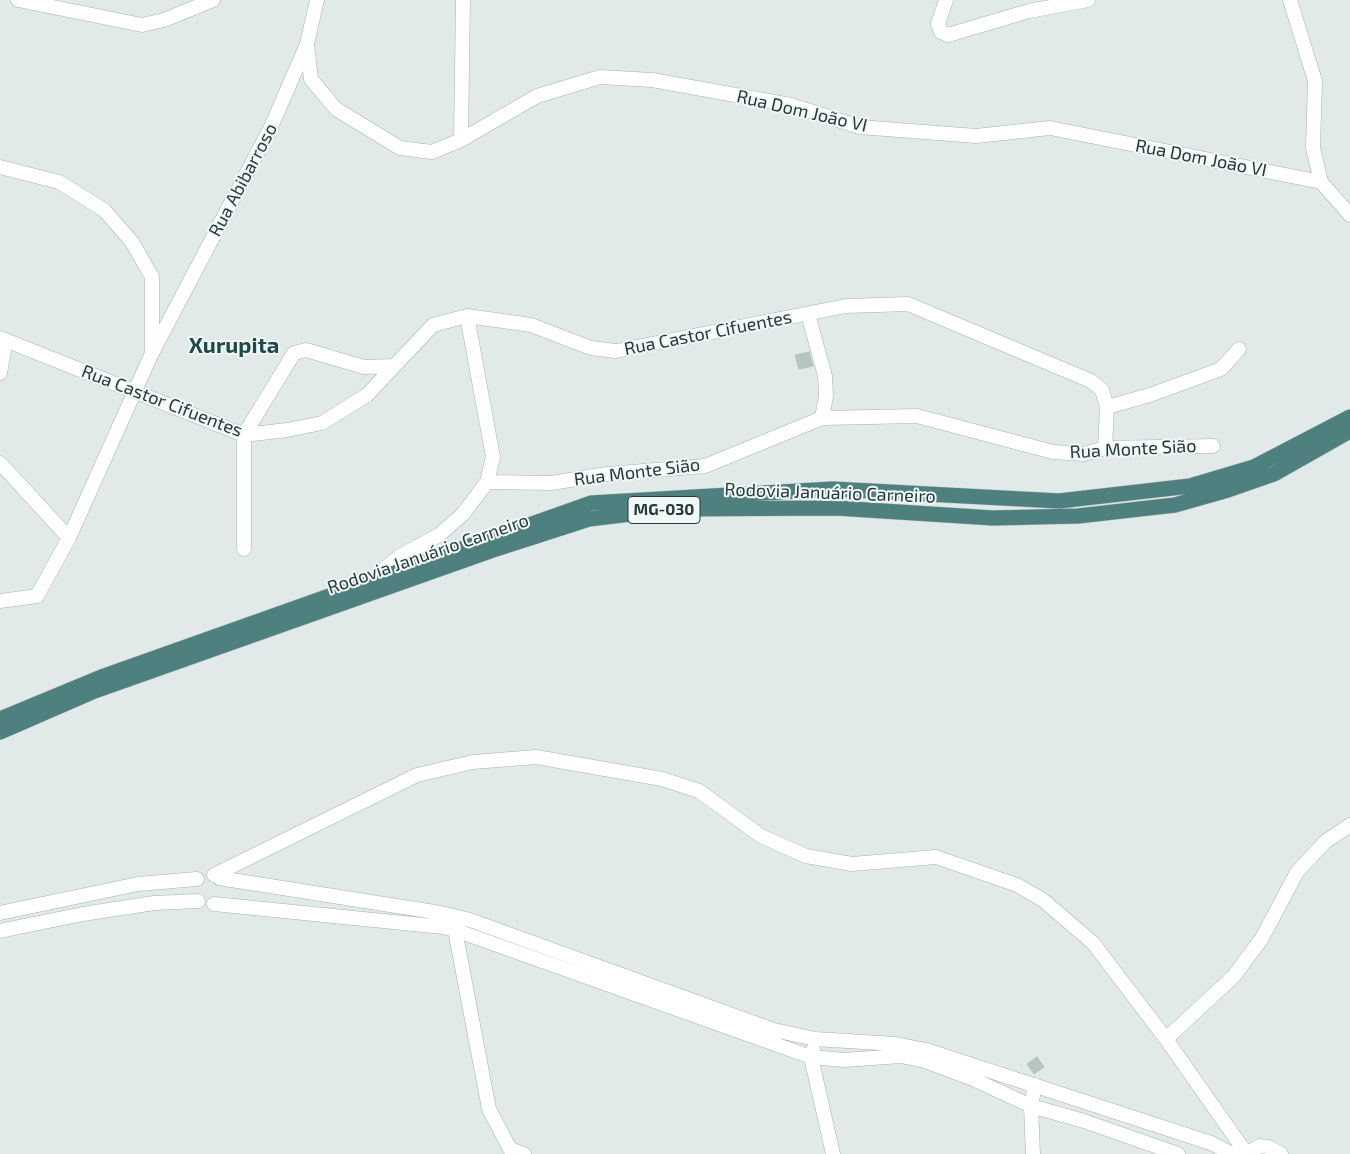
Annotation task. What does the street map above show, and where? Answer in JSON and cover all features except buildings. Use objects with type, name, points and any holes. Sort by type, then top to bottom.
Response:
[{"type":"highway","name":"Rodovia Januário Carneiro","points":[[0,719],[104,676],[591,503],[833,489],[1059,502],[1190,486],[1254,467],[1350,417]]},
{"type":"highway","name":"Rodovia Januário Carneiro","points":[[0,732],[92,692],[496,549],[589,519],[672,509],[836,508],[992,518],[1078,516],[1176,505],[1274,474],[1350,431]]},
{"type":"street","points":[[18,0],[142,25],[164,20],[213,0]]},
{"type":"street","name":"Rua Abibarroso","points":[[0,601],[37,596],[69,538],[136,392],[152,352],[271,127],[307,44],[317,0]]},
{"type":"street","points":[[460,140],[463,0]]},
{"type":"street","points":[[946,0],[938,24],[941,32],[948,35],[957,34],[1029,11],[1088,0]]},
{"type":"street","points":[[1290,0],[1315,81],[1313,148],[1321,182],[1350,215]]},
{"type":"street","name":"Rua Dom João VI","points":[[307,44],[311,79],[336,109],[400,148],[432,152],[460,140],[537,96],[600,77],[652,80],[791,105],[860,127],[976,136],[1050,128],[1321,182]]},
{"type":"street","points":[[0,167],[59,182],[104,210],[132,242],[152,277],[152,352]]},
{"type":"street","name":"Rua Castor Cifuentes","points":[[3,339],[244,435],[287,430],[322,423],[367,396],[392,366],[433,324],[466,316],[531,325],[591,348],[616,351],[846,306],[908,304],[1092,381],[1102,390],[1107,407],[1105,448]]},
{"type":"street","points":[[808,314],[825,376],[826,396],[822,418]]},
{"type":"street","points":[[368,582],[400,556],[438,535],[463,514],[487,482],[493,457],[466,316]]},
{"type":"street","points":[[0,373],[3,339]]},
{"type":"street","points":[[1107,407],[1150,395],[1221,369],[1239,348]]},
{"type":"street","points":[[244,549],[244,435],[294,353],[300,350],[364,367],[392,366]]},
{"type":"street","name":"Rua Monte Sião","points":[[487,482],[551,483],[607,474],[705,466],[822,418],[917,416],[1053,452],[1084,454],[1105,448],[1213,446]]},
{"type":"street","points":[[0,463],[69,538]]},
{"type":"street","points":[[216,877],[417,775],[473,762],[536,757],[662,779],[700,791],[761,836],[806,856],[852,864],[936,857],[1017,885],[1043,900],[1093,943],[1166,1039],[1246,1153],[1260,1146],[1268,1147],[1281,1154]]},
{"type":"street","points":[[1166,1039],[1234,976],[1262,938],[1297,872],[1325,842],[1350,825]]},
{"type":"street","points":[[0,913],[138,884],[197,879],[205,875],[458,924],[774,1030],[815,1039],[896,1044],[926,1050],[1211,1143],[1232,1154]]},
{"type":"street","points":[[214,904],[222,898],[224,887],[216,877]]},
{"type":"street","points":[[197,879],[193,890],[198,901]]},
{"type":"street","points":[[0,931],[110,909],[154,903],[198,901],[206,905],[214,904],[443,927],[458,924],[811,1057],[844,1060],[901,1056],[925,1061],[973,1078],[1030,1106],[1084,1121],[1178,1154]]},
{"type":"street","points":[[458,924],[489,1109],[510,1148],[524,1154]]},
{"type":"street","points":[[815,1039],[811,1057],[833,1154]]},
{"type":"street","points":[[1033,1154],[1030,1106],[1035,1085]]},
{"type":"district","name":"Xurupita","points":[[234,346]]}]
